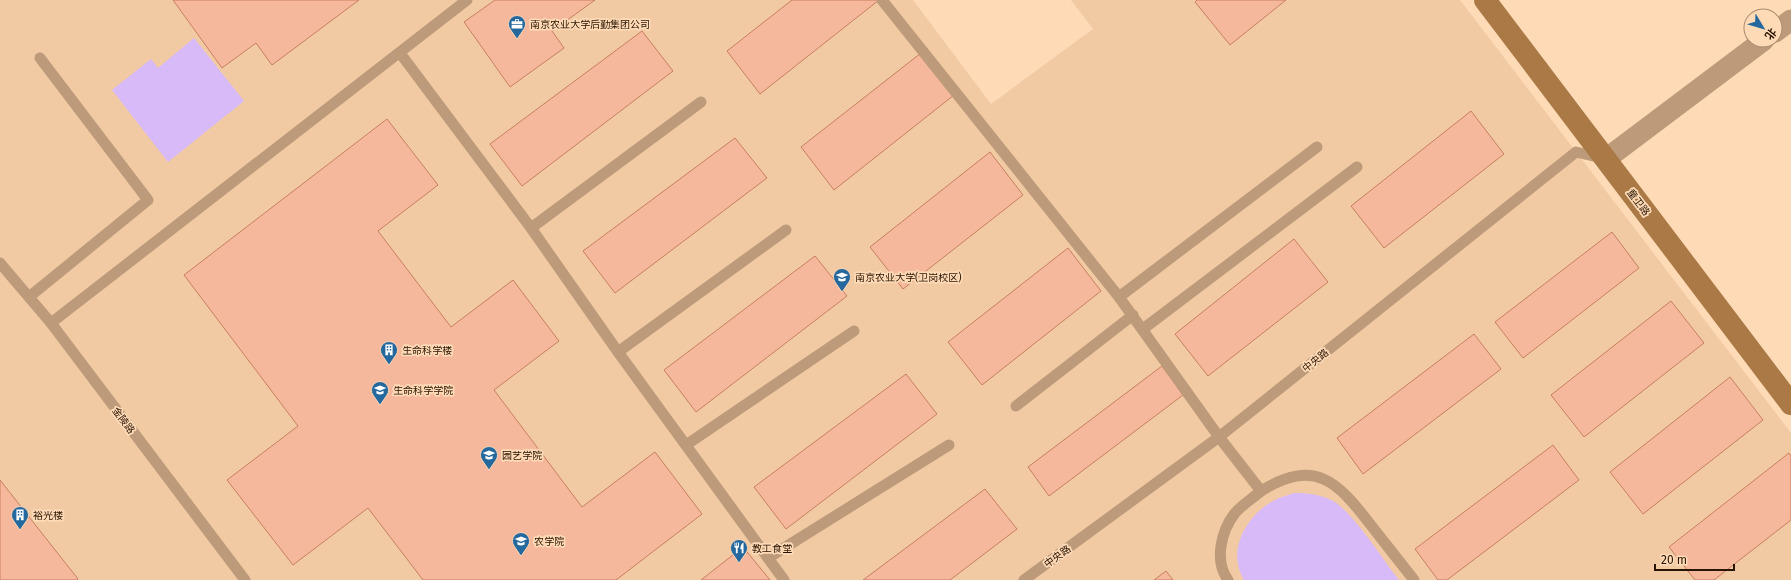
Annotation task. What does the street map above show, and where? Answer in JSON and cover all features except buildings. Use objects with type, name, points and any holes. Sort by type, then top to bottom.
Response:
[{"type":"street","name":"童卫路","points":[[1485,0],[1791,404]]},
{"type":"street","points":[[1606,158],[1753,48]]},
{"type":"lane","points":[[51,323],[467,0]]},
{"type":"lane","points":[[882,0],[1133,315],[1219,437],[1261,491]]},
{"type":"lane","points":[[400,53],[531,228],[618,352],[784,580]]},
{"type":"lane","points":[[29,296],[148,200],[40,58]]},
{"type":"lane","points":[[531,228],[701,102]]},
{"type":"lane","points":[[1119,297],[1317,147]]},
{"type":"lane","name":"中央路","points":[[1024,580],[1219,437],[1576,152],[1606,158]]},
{"type":"lane","points":[[1143,329],[1357,166]]},
{"type":"lane","points":[[618,352],[786,230]]},
{"type":"lane","name":"金陵路","points":[[0,263],[51,323],[245,580]]},
{"type":"lane","points":[[1016,406],[1133,315]]},
{"type":"lane","points":[[686,445],[854,331]]},
{"type":"lane","points":[[768,558],[950,445]]},
{"type":"lane","points":[[1228,580],[1221,564],[1222,540],[1235,514],[1261,491],[1274,483],[1298,475],[1310,475],[1332,483],[1349,497],[1414,580]]},
{"type":"shaded area","name":"南京农业大学(卫岗校区)","points":[[0,0],[913,0],[991,104],[1093,29],[1071,0],[1460,0],[1791,433],[1791,580],[0,580]]},
{"type":"shaded area","points":[[194,38],[244,101],[168,162],[112,90],[151,59],[158,68]]},
{"type":"shaded area","points":[[1294,493],[1317,495],[1331,500],[1339,505],[1357,524],[1399,580],[1244,580],[1239,568],[1237,556],[1243,532],[1258,512],[1268,504],[1279,498]]},
{"type":"place","name":"南京农业大学后勤集团公司","points":[[517,39]]},
{"type":"place","name":"南京农业大学(卫岗校区)","points":[[842,292]]},
{"type":"place","name":"生命科学楼","points":[[389,365]]},
{"type":"place","name":"生命科学学院","points":[[380,405]]},
{"type":"place","name":"园艺学院","points":[[489,470]]},
{"type":"place","name":"裕光楼","points":[[20,530]]},
{"type":"place","name":"农学院","points":[[521,556]]},
{"type":"place","name":"教工食堂","points":[[739,563]]}]
